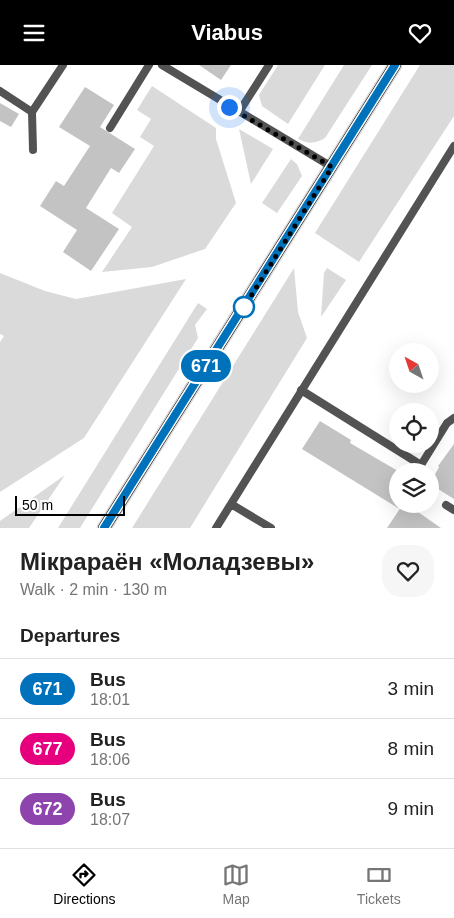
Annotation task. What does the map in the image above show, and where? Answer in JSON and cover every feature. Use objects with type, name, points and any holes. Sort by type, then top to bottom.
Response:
[{"type":"main road","points":[[104,528],[395,65]]},
{"type":"lane","points":[[33,150],[32,112],[63,65]]},
{"type":"lane","points":[[110,129],[149,65]]},
{"type":"lane","points":[[163,65],[332,167]]},
{"type":"lane","points":[[239,112],[269,65]]},
{"type":"lane","points":[[0,91],[32,112]]},
{"type":"lane","points":[[216,528],[454,146]]},
{"type":"lane","points":[[301,390],[421,465],[452,422]]},
{"type":"lane","points":[[231,503],[270,528]]},
{"type":"lane","points":[[446,505],[454,510]]},
{"type":"shaded area","points":[[278,65],[325,65],[288,124],[262,106],[259,95]]},
{"type":"shaded area","points":[[344,65],[372,65],[325,138],[312,143],[298,139]]},
{"type":"shaded area","points":[[420,65],[454,65],[454,116],[359,262],[315,233]]},
{"type":"shaded area","points":[[152,86],[216,128],[216,139],[236,203],[205,249],[152,267],[102,272],[132,227],[112,213],[154,146],[140,137],[151,119],[137,110]]},
{"type":"shaded area","points":[[239,129],[273,149],[251,184]]},
{"type":"shaded area","points":[[291,159],[297,164],[302,176],[277,213],[262,203]]},
{"type":"shaded area","points":[[294,268],[298,312],[307,338],[190,528],[132,528]]},
{"type":"shaded area","points":[[327,268],[346,280],[321,317],[324,273]]},
{"type":"shaded area","points":[[0,273],[45,291],[76,299],[186,279],[84,438],[0,492],[0,342],[4,336],[0,334]]},
{"type":"shaded area","points":[[198,303],[207,309],[195,325],[198,338],[80,528],[58,528]]},
{"type":"shaded area","points":[[65,475],[29,528],[0,528],[0,521]]},
{"type":"building","points":[[199,65],[231,65],[221,80]]},
{"type":"building","points":[[85,87],[114,105],[100,127],[135,149],[119,173],[111,168],[86,208],[119,229],[91,271],[63,252],[77,230],[40,206],[56,181],[64,186],[90,146],[59,127]]},
{"type":"building","points":[[0,103],[19,114],[11,127],[0,121]]},
{"type":"building","points":[[320,421],[351,440],[350,443],[389,466],[389,502],[302,449]]},
{"type":"building","points":[[454,444],[454,499],[439,490],[439,465]]},
{"type":"building","points":[[397,513],[419,513],[441,528],[387,528]]},
{"type":"bus line","name":"671","points":[[104,528],[395,65]]},
{"type":"route","points":[[229,107],[332,167],[244,307]]}]
